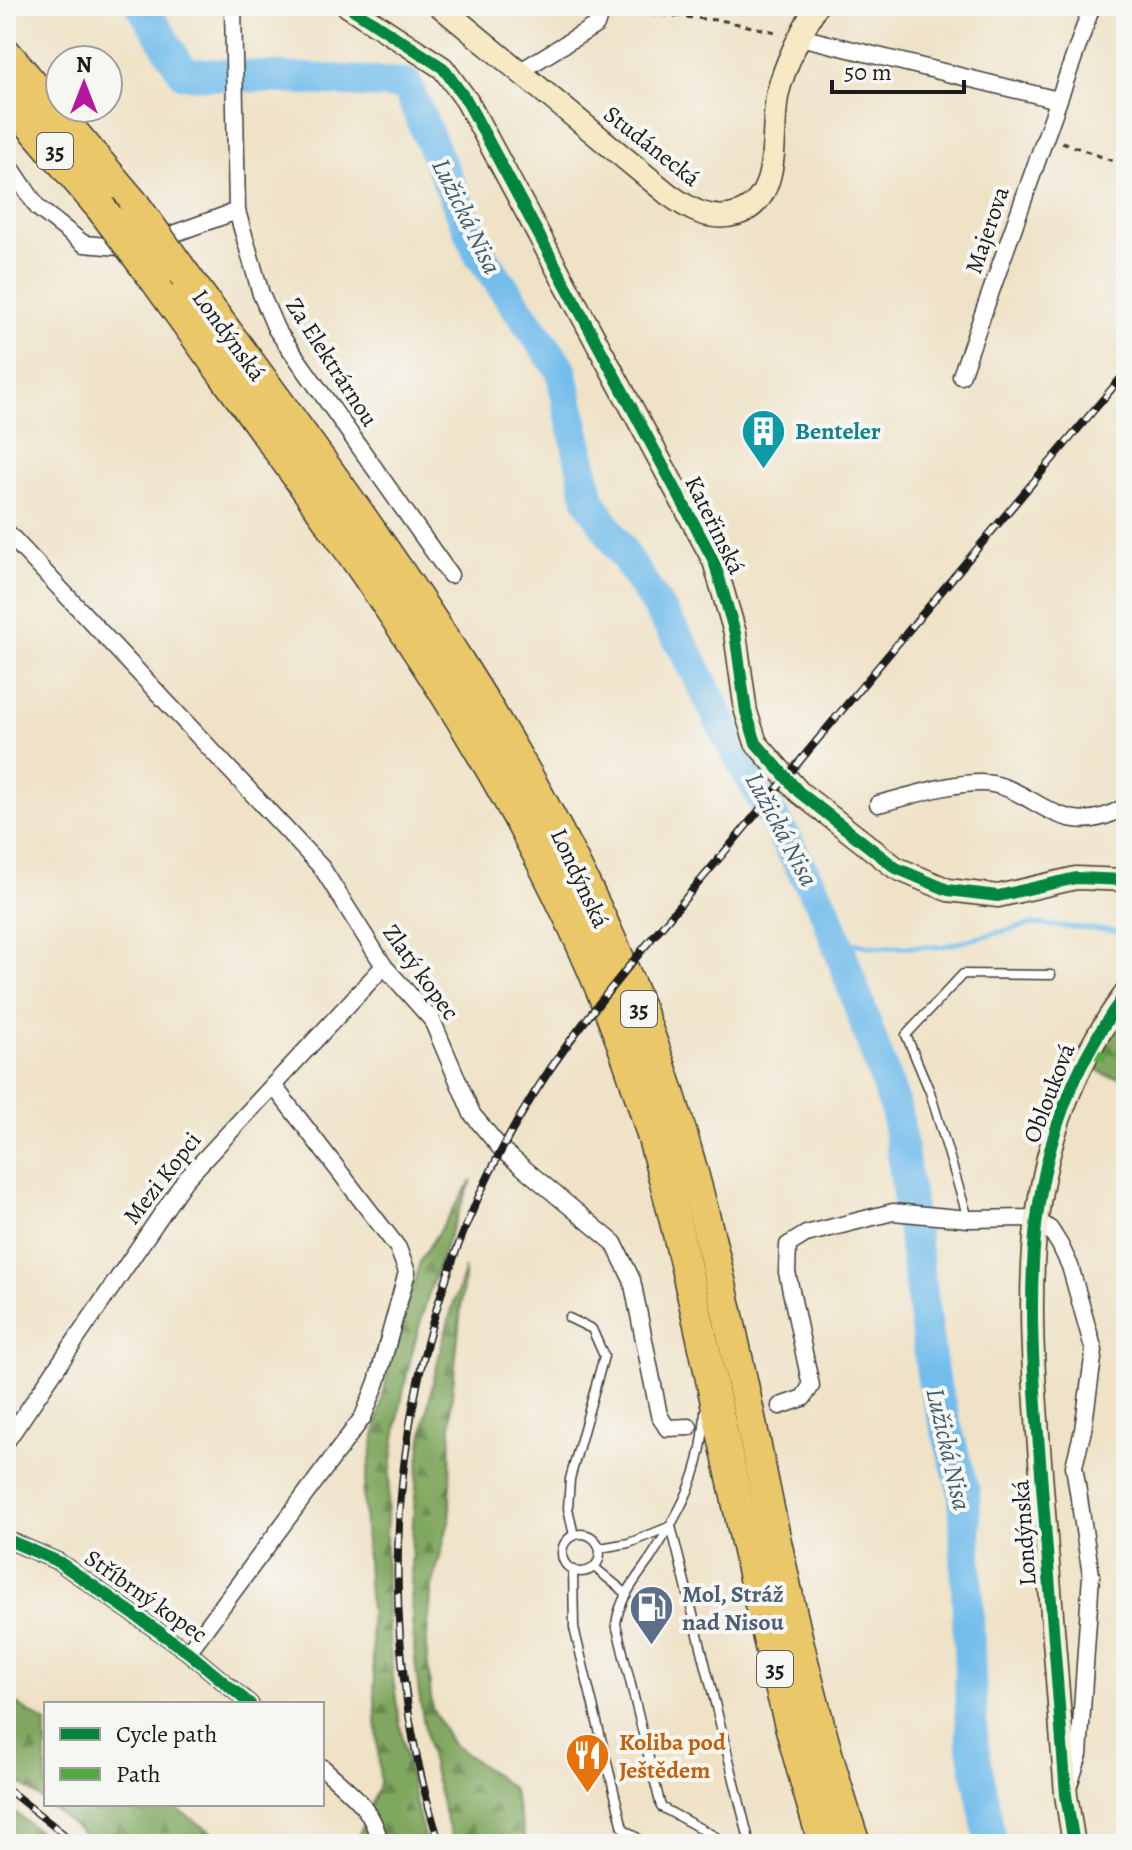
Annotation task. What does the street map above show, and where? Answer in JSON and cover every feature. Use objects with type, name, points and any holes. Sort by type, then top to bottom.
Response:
[{"type":"highway","name":"Londýnská","points":[[6,53],[135,205],[453,652],[508,738],[588,890],[644,1021],[694,1176],[808,1679],[855,1844]]},
{"type":"highway","name":"Londýnská","points":[[6,96],[101,208],[156,281],[419,653],[536,847],[615,1024],[655,1141],[772,1658],[824,1844]]},
{"type":"street","name":"Za Elektrárnou","points":[[233,6],[237,211],[261,294],[276,329],[450,575]]},
{"type":"street","name":"Kateřinská","points":[[348,6],[443,68],[467,101],[714,561],[735,633],[746,712],[756,743],[767,759],[799,792],[896,868],[948,890],[998,896],[1076,878],[1126,880]]},
{"type":"street","name":"Studánecká","points":[[440,6],[668,194],[695,212],[725,216],[748,209],[765,188],[772,162],[778,92],[816,6]]},
{"type":"street","points":[[519,72],[596,25],[602,6]]},
{"type":"street","name":"Majerova","points":[[961,376],[1092,6]]},
{"type":"street","points":[[800,37],[1058,100]]},
{"type":"street","points":[[6,160],[38,208],[84,244],[130,248],[237,211]]},
{"type":"street","name":"Zlatý kopec","points":[[6,531],[322,868],[384,966],[432,1020],[472,1114],[502,1150],[614,1243],[632,1280],[659,1415],[667,1428],[689,1427]]},
{"type":"street","points":[[878,804],[984,783],[1007,789],[1053,815],[1082,819],[1116,812],[1126,806]]},
{"type":"street","name":"Mezi Kopci","points":[[6,1442],[185,1180],[384,966]]},
{"type":"street","name":"Oblouková","points":[[1034,1218],[1063,1103],[1096,1034],[1126,993]]},
{"type":"street","name":"Stříbrný kopec","points":[[188,1652],[363,1417],[377,1382],[407,1272],[398,1248],[273,1085]]},
{"type":"street","points":[[780,1406],[803,1398],[811,1386],[787,1272],[788,1245],[806,1234],[893,1212],[969,1219],[1034,1218],[1050,1229],[1070,1266],[1094,1351],[1083,1430],[1074,1466],[1091,1575],[1079,1755],[1066,1795]]},
{"type":"street","name":"Londýnská","points":[[1034,1218],[1032,1350],[1066,1795],[1074,1844]]},
{"type":"street","name":"Stříbrný kopec","points":[[6,1539],[59,1562],[188,1652],[248,1702]]},
{"type":"street","points":[[324,1769],[363,1805],[376,1824],[380,1844]]},
{"type":"lane","points":[[969,1219],[930,1092],[906,1035],[963,974],[1051,975]]},
{"type":"lane","points":[[569,1318],[592,1329],[604,1356],[570,1479],[568,1508],[574,1536],[563,1551],[565,1563],[573,1570],[582,1572],[594,1567],[600,1548]]},
{"type":"lane","points":[[706,1358],[704,1445],[696,1478],[671,1526],[627,1594],[616,1624],[661,1807],[729,1844]]},
{"type":"lane","points":[[600,1548],[629,1543],[671,1526]]},
{"type":"lane","points":[[671,1526],[750,1844]]},
{"type":"lane","points":[[574,1536],[587,1535],[600,1548]]},
{"type":"lane","points":[[594,1567],[627,1594]]},
{"type":"lane","points":[[573,1570],[574,1628],[623,1828],[643,1843]]},
{"type":"path","points":[[630,6],[633,12],[725,21],[800,37]]},
{"type":"path","points":[[1046,135],[1126,166]]},
{"type":"green space","points":[[1126,1009],[1126,1078],[1107,1076],[1093,1067],[1104,1036]]},
{"type":"green space","points":[[472,1180],[439,1264],[414,1346],[397,1427],[388,1508],[386,1589],[392,1671],[406,1756],[426,1844],[355,1844],[380,1783],[363,1493],[392,1352],[421,1259]]},
{"type":"green space","points":[[465,1268],[451,1405],[450,1517],[432,1588],[426,1646],[432,1708],[451,1743],[512,1788],[527,1844],[454,1844],[434,1772],[420,1700],[413,1627],[412,1555],[416,1483],[427,1411],[443,1339]]},
{"type":"green space","points":[[6,1697],[44,1722],[44,1801],[6,1772]]},
{"type":"green space","points":[[6,1805],[54,1844],[6,1842]]},
{"type":"green space","points":[[50,1806],[172,1806],[230,1844],[97,1844]]},
{"type":"waterway","name":"Lužická Nisa","points":[[142,6],[184,73],[406,84],[479,253],[561,370],[589,500],[686,651],[728,737],[827,914],[897,1113],[933,1380],[964,1492],[972,1742],[991,1844]]},
{"type":"waterway","points":[[836,940],[875,947],[941,947],[1032,924],[1126,932]]},
{"type":"railway","points":[[440,1844],[414,1742],[400,1637],[399,1532],[409,1427],[432,1324],[467,1225],[513,1130],[592,1012],[1126,372]]},
{"type":"railway","points":[[6,1788],[76,1844]]},
{"type":"marked path","points":[[1087,1052],[1115,1059],[1126,1053]]},
{"type":"cycle path","points":[[348,6],[443,68],[467,101],[714,561],[735,633],[746,712],[756,743],[799,792],[896,868],[948,890],[998,896],[1076,878],[1126,880]]},
{"type":"cycle path","points":[[1074,1844],[1066,1795],[1033,1364],[1035,1236],[1044,1174],[1061,1113],[1088,1053],[1126,993]]},
{"type":"cycle path","points":[[6,1539],[59,1562],[188,1652],[248,1702]]},
{"type":"place","name":"Benteler","points":[[764,470]]},
{"type":"place","name":"Mol, Stráž nad Nisou","points":[[651,1647]]},
{"type":"place","name":"Koliba pod Ještědem","points":[[588,1795]]}]
